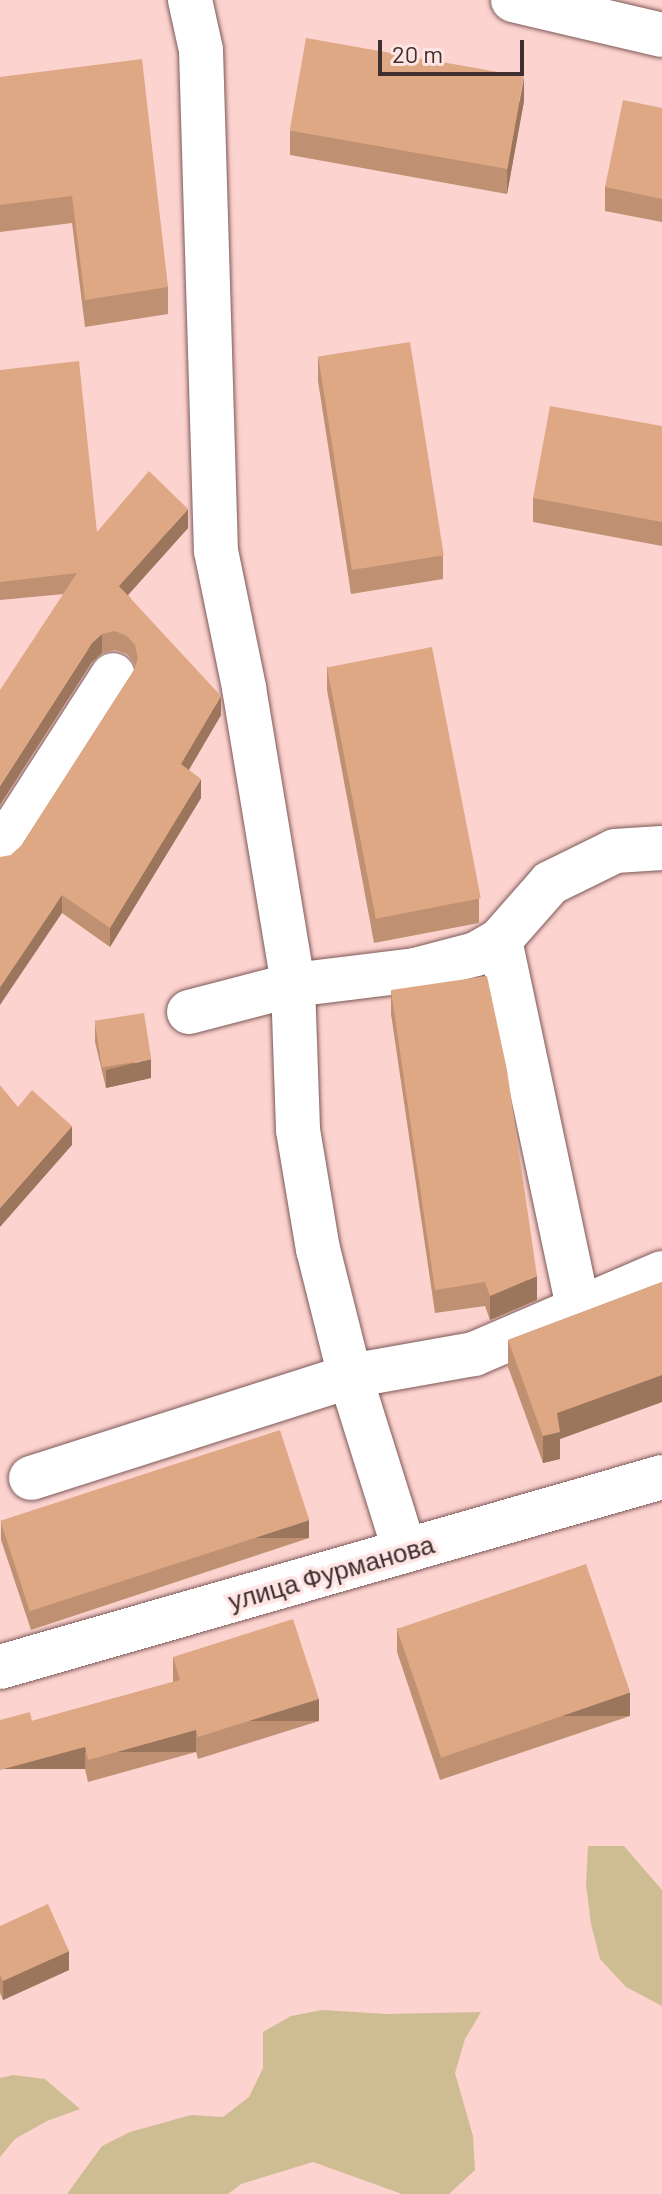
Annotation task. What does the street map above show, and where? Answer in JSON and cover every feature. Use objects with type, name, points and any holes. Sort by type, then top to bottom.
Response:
[{"type":"street","points":[[190,0],[201,50],[216,551],[244,688],[293,985],[298,1130],[318,1249],[350,1376],[405,1551]]},
{"type":"street","points":[[513,0],[662,35]]},
{"type":"street","points":[[0,851],[113,675]]},
{"type":"street","points":[[189,1012],[293,985],[415,970],[476,954],[500,940],[550,883],[615,851],[662,848]]},
{"type":"street","points":[[500,940],[578,1308]]},
{"type":"street","points":[[31,1478],[350,1376],[474,1354],[662,1273]]},
{"type":"street","name":"улица Фурманова","points":[[0,1667],[662,1477]]},
{"type":"shaded area","points":[[588,1846],[624,1846],[662,1890],[662,2006],[626,1987],[600,1959],[591,1924],[586,1884]]},
{"type":"shaded area","points":[[322,2010],[386,2014],[481,2012],[465,2039],[455,2073],[473,2136],[475,2170],[449,2194],[402,2194],[313,2162],[241,2184],[228,2194],[67,2194],[102,2146],[130,2132],[191,2115],[223,2117],[249,2097],[263,2068],[263,2032],[291,2016]]},
{"type":"shaded area","points":[[13,2075],[45,2079],[80,2109],[47,2121],[15,2139],[0,2157],[0,2078]]},
{"type":"building","points":[[306,38],[524,76],[507,169],[290,131]]},
{"type":"building","points":[[142,59],[168,287],[85,300],[72,196],[0,205],[0,77]]},
{"type":"building","points":[[623,100],[662,108],[662,199],[605,187]]},
{"type":"building","points":[[410,342],[444,555],[352,570],[318,357]]},
{"type":"building","points":[[79,361],[97,532],[149,471],[188,509],[119,586],[221,696],[181,764],[201,779],[110,928],[62,895],[0,987],[0,857],[11,855],[21,846],[134,670],[138,658],[135,645],[127,636],[115,631],[102,634],[92,643],[0,786],[0,690],[77,573],[0,582],[0,370]]},
{"type":"building","points":[[550,406],[662,426],[662,522],[533,498]]},
{"type":"building","points":[[432,647],[481,898],[376,919],[327,667]]},
{"type":"building","points":[[487,976],[507,1070],[537,1276],[490,1296],[485,1282],[435,1290],[391,990]]},
{"type":"building","points":[[144,1013],[151,1059],[102,1067],[95,1021]]},
{"type":"building","points":[[0,1085],[18,1107],[32,1090],[72,1126],[0,1208]]},
{"type":"building","points":[[662,1282],[662,1375],[557,1413],[560,1432],[543,1436],[508,1340]]},
{"type":"building","points":[[280,1430],[309,1520],[30,1611],[0,1521]]},
{"type":"building","points":[[586,1564],[630,1693],[441,1758],[397,1629]]},
{"type":"building","points":[[293,1619],[319,1699],[198,1737],[196,1730],[88,1760],[85,1747],[0,1770],[0,1720],[30,1712],[32,1721],[180,1680],[173,1657]]},
{"type":"building","points":[[48,1904],[69,1951],[3,1981],[0,1975],[0,1926]]}]
